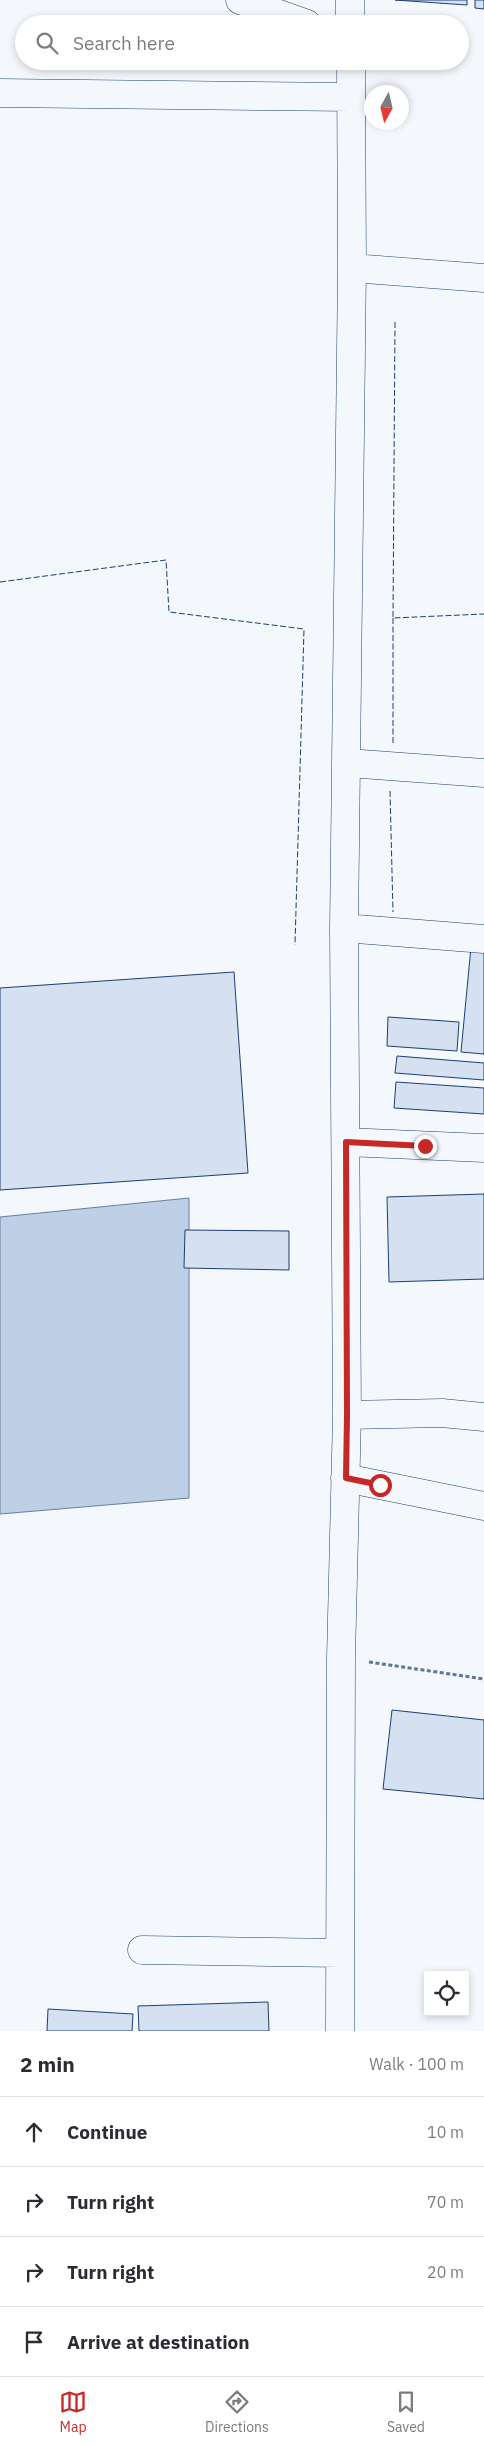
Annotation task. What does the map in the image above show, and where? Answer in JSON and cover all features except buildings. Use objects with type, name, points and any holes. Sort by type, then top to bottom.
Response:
[{"type":"street","points":[[240,0],[282,15]]},
{"type":"street","points":[[350,0],[350,15]]},
{"type":"street","points":[[340,2031],[341,1658],[347,1415],[344,928],[348,763],[352,268],[351,70]]},
{"type":"street","points":[[0,93],[351,97]]},
{"type":"street","points":[[352,268],[484,278]]},
{"type":"street","points":[[348,763],[484,773]]},
{"type":"street","points":[[344,928],[484,939]]},
{"type":"street","points":[[346,1142],[484,1148]]},
{"type":"street","points":[[347,1415],[442,1413],[484,1417]]},
{"type":"street","points":[[346,1478],[484,1506]]},
{"type":"street","points":[[142,1950],[340,1953]]},
{"type":"path","points":[[341,1658],[484,1679]]},
{"type":"water","points":[[189,1198],[189,1498],[0,1514],[0,1217]]},
{"type":"fence","points":[[395,322],[393,618],[484,614]]},
{"type":"fence","points":[[0,582],[166,560],[169,612],[304,629],[295,945]]},
{"type":"fence","points":[[393,618],[393,743]]},
{"type":"fence","points":[[390,791],[393,912]]},
{"type":"route","points":[[380,1485],[346,1478],[346,1142],[425,1146]]}]
